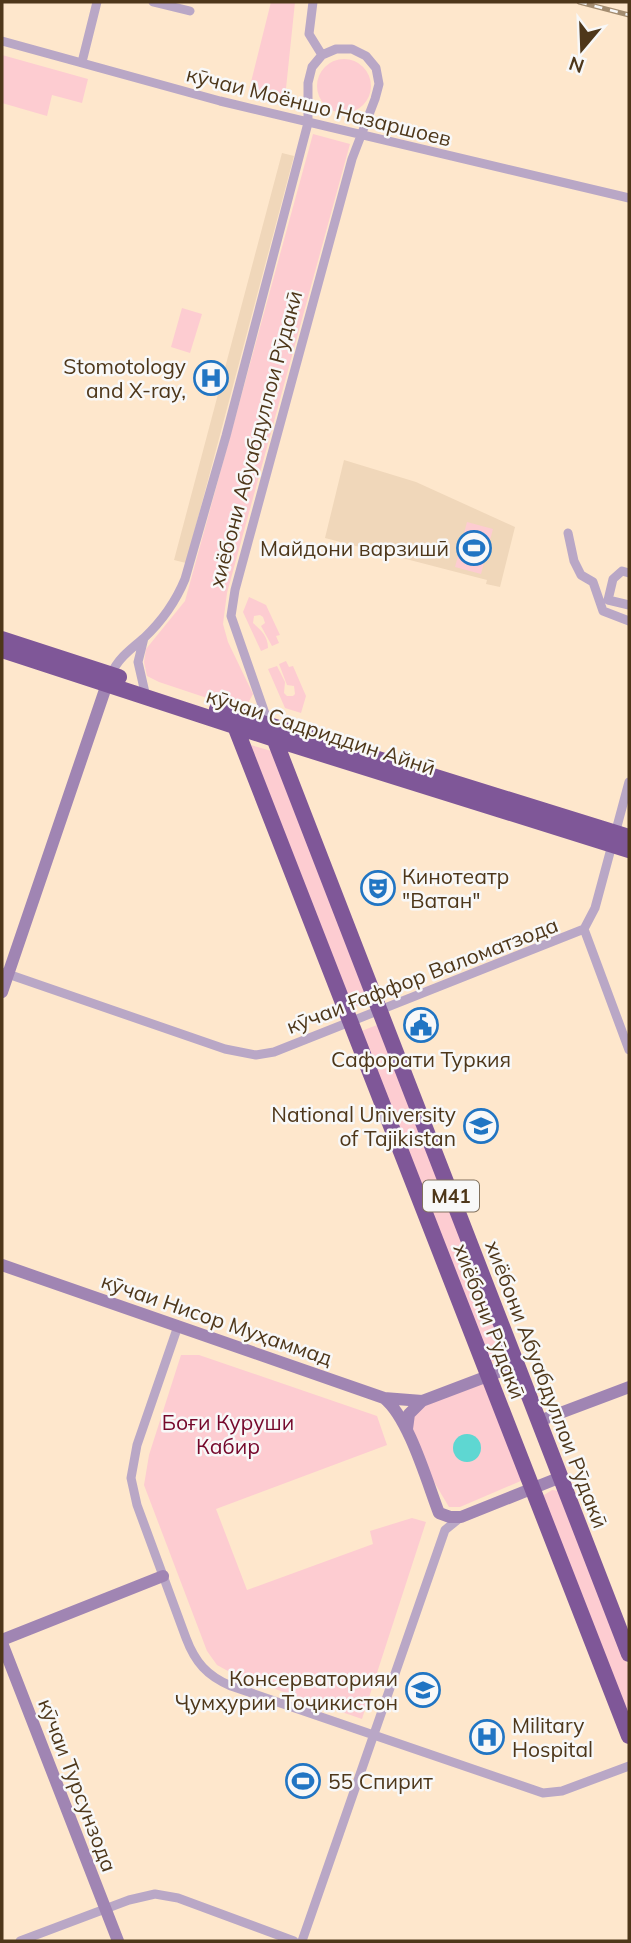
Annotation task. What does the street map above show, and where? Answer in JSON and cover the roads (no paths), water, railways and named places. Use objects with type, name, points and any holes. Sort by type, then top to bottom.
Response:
[{"type":"highway","name":"кӯчаи Садриддин Айнӣ","points":[[2,639],[40,657]]},
{"type":"highway","name":"кӯчаи Садриддин Айнӣ","points":[[2,650],[40,657],[271,732],[619,838],[629,849]]},
{"type":"highway","name":"кӯчаи Садриддин Айнӣ","points":[[144,691],[235,726],[271,732]]},
{"type":"highway","name":"хиёбони Рӯдакӣ","points":[[235,726],[629,1736]]},
{"type":"highway","name":"хиёбони Абуабдуллои Рӯдакӣ","points":[[271,732],[629,1654]]},
{"type":"street","points":[[82,62],[97,2]]},
{"type":"street","points":[[153,2],[190,11]]},
{"type":"street","points":[[313,2],[309,34],[322,55]]},
{"type":"street","name":"кӯчаи Моёншо Назаршоев","points":[[2,41],[172,89],[629,198]]},
{"type":"street","name":"хиёбони Абуабдуллои Рӯдакӣ","points":[[109,679],[117,663],[145,637],[177,597],[185,579],[229,425],[308,123],[308,83],[312,67],[322,55],[336,49],[352,49],[366,56],[376,68],[379,84],[359,135],[234,590],[231,616],[271,732]]},
{"type":"street","points":[[568,533],[573,561],[582,575],[593,582],[603,611],[629,621]]},
{"type":"street","points":[[629,572],[622,571],[613,579],[608,600],[629,605]]},
{"type":"street","points":[[144,691],[138,662],[145,637]]},
{"type":"street","points":[[2,992],[5,973],[109,679]]},
{"type":"street","name":"кӯчаи Ғаффор Валоматзода","points":[[5,973],[218,1047],[243,1054],[274,1052],[584,929],[595,908],[619,838],[629,782]]},
{"type":"street","points":[[584,929],[629,1050]]},
{"type":"street","name":"кӯчаи Нисор Муҳаммад","points":[[2,1265],[384,1398],[422,1401],[517,1365]]},
{"type":"street","points":[[178,1326],[139,1437],[131,1474],[135,1498],[193,1655],[209,1675],[231,1686],[543,1793],[562,1791],[629,1766]]},
{"type":"street","points":[[539,1421],[629,1387]]},
{"type":"street","points":[[384,1398],[407,1430],[445,1530]]},
{"type":"street","points":[[407,1430],[409,1414],[422,1401]]},
{"type":"street","points":[[302,1941],[445,1530],[461,1517],[561,1477]]},
{"type":"street","points":[[439,1513],[461,1517]]},
{"type":"street","points":[[2,1642],[163,1576]]},
{"type":"street","name":"кӯчаи Турсунзода","points":[[2,1642],[118,1941]]},
{"type":"street","points":[[20,1941],[143,1896],[164,1895],[294,1941]]},
{"type":"water","points":[[467,1434],[477,1438],[481,1448],[477,1458],[467,1462],[457,1458],[453,1448],[457,1438]]},
{"type":"railway","points":[[579,2],[629,15]]},
{"type":"place","name":"Stomotology and X-ray,","points":[[211,378]]},
{"type":"place","name":"Майдони варзишӣ","points":[[474,548]]},
{"type":"place","name":"Кинотеатр \"Ватан\"","points":[[378,888]]},
{"type":"place","name":"Сафорати Туркия","points":[[421,1025]]},
{"type":"place","name":"National University of Tajikistan","points":[[481,1126]]},
{"type":"place","name":"Консерваторияи Ҷумҳурии Тоҷикистон","points":[[423,1690]]},
{"type":"place","name":"Military Hospital","points":[[487,1737]]},
{"type":"place","name":"55 Спирит","points":[[303,1781]]},
{"type":"park label","name":"Боғи Куруши Кабир","points":[[228,1434]]}]
